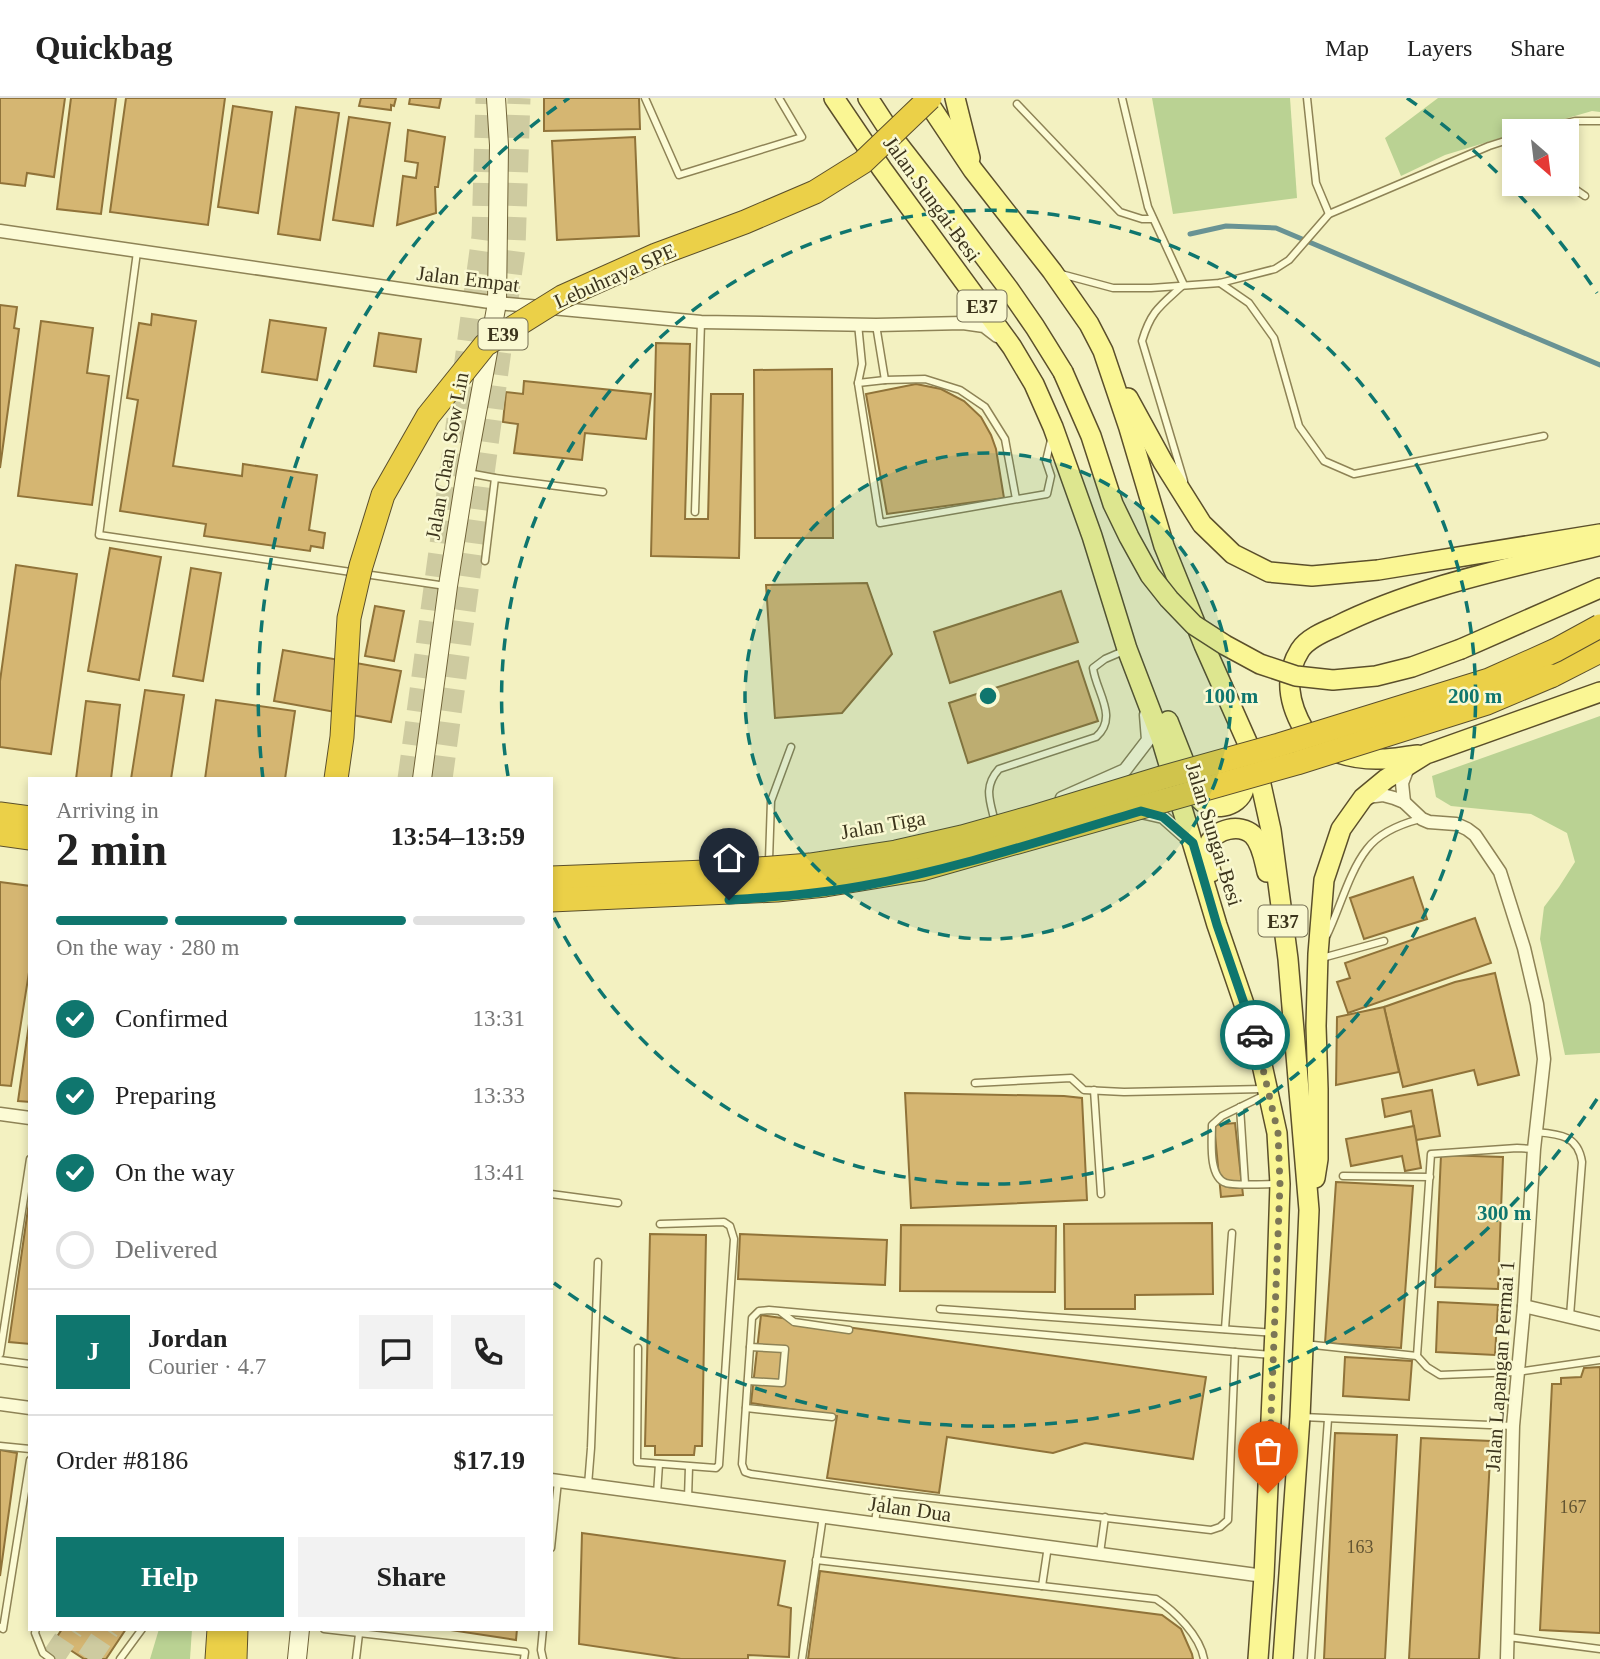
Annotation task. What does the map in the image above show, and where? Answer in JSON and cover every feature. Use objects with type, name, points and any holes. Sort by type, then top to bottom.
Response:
[{"type":"highway","name":"Lebuhraya SPE","points":[[324,777],[330,737],[337,621],[348,558],[374,488],[419,412],[480,337],[556,289],[649,247],[814,184],[857,151],[914,98]]},
{"type":"highway","name":"Lebuhraya SPE","points":[[336,777],[342,737],[349,618],[361,566],[383,495],[428,416],[485,345],[562,297],[656,255],[745,222],[815,192],[863,162],[930,98]]},
{"type":"highway","points":[[553,878],[810,865],[896,852],[964,836],[1279,745],[1489,680],[1556,650],[1600,626]]},
{"type":"highway","points":[[553,900],[777,890],[922,869],[1297,763],[1487,703],[1551,676],[1600,651]]},
{"type":"highway","points":[[0,814],[28,818]]},
{"type":"highway","points":[[0,836],[28,841]]},
{"type":"highway","points":[[217,1659],[219,1631]]},
{"type":"highway","points":[[235,1659],[236,1631]]},
{"type":"main road","name":"Jalan Sungai Besi","points":[[834,98],[882,169],[1012,347],[1034,384],[1054,428],[1092,536],[1127,649],[1161,738],[1217,925],[1257,1042],[1278,1133],[1280,1184],[1264,1576],[1258,1659]]},
{"type":"main road","points":[[868,98],[898,144],[1008,288],[1063,372],[1091,436],[1113,504],[1129,537],[1150,575],[1194,625],[1260,664],[1296,676],[1333,680],[1376,676],[1412,667],[1461,649],[1600,589]]},
{"type":"main road","name":"E37","points":[[925,98],[973,170],[1052,271],[1089,324],[1103,351],[1164,546],[1256,762],[1275,855],[1290,984],[1309,1210],[1300,1417],[1283,1659]]},
{"type":"main road","points":[[956,98],[973,170]]},
{"type":"main road","points":[[1103,351],[1163,462],[1202,524],[1233,554],[1269,572],[1312,576],[1378,570],[1600,534]]},
{"type":"main road","points":[[1092,536],[1198,797],[1206,805],[1220,807],[1234,803],[1241,797],[1245,784],[1242,765],[1204,645]]},
{"type":"main road","points":[[1418,758],[1359,758],[1323,746],[1306,733],[1289,697],[1288,682],[1301,648],[1318,635],[1362,614],[1410,596],[1460,580],[1600,545]]},
{"type":"main road","points":[[1309,1210],[1318,1158],[1316,1026],[1324,880],[1341,829],[1363,798],[1418,758],[1600,692]]},
{"type":"main road","points":[[1239,985],[1208,859],[1209,843],[1214,836],[1237,828],[1252,835],[1263,854],[1290,984]]},
{"type":"street","name":"Jalan Chan Sow Lin","points":[[422,777],[448,586],[497,303],[499,145],[496,98]]},
{"type":"street","name":"Jalan Empat","points":[[0,232],[497,303],[701,322],[963,323],[984,326],[1012,347]]},
{"type":"street","name":"Jalan Tiga","points":[[553,872],[694,866],[814,857],[995,822],[1033,810],[1125,770],[1148,740],[1144,693]]},
{"type":"street","points":[[1404,802],[1402,783],[1418,758]]},
{"type":"street","points":[[1363,798],[1383,795],[1404,802],[1422,819]]},
{"type":"street","points":[[0,805],[28,810]]},
{"type":"street","points":[[553,907],[660,905],[853,888],[954,866],[1141,811],[1163,817],[1193,843]]},
{"type":"street","name":"Jalan Lapangan Permai 1","points":[[1422,819],[1456,824],[1467,829],[1475,835],[1500,872],[1524,948],[1537,1004],[1544,1059],[1534,1149],[1513,1426],[1507,1659]]},
{"type":"street","points":[[0,1114],[28,1118]]},
{"type":"street","points":[[1524,1306],[1600,1324]]},
{"type":"street","points":[[0,1404],[28,1408]]},
{"type":"street","name":"Jalan Dua","points":[[554,1480],[1264,1576]]},
{"type":"street","points":[[296,1659],[300,1631]]},
{"type":"lane","points":[[645,98],[678,175],[802,137],[780,99]]},
{"type":"lane","points":[[1122,98],[1148,206],[1184,285]]},
{"type":"lane","points":[[1307,98],[1316,183],[1329,214]]},
{"type":"lane","points":[[1017,104],[1120,212],[1142,219],[1153,219]]},
{"type":"lane","points":[[1579,121],[1600,121]]},
{"type":"lane","points":[[1052,271],[1113,288],[1151,288],[1220,283],[1275,269],[1289,260],[1329,214],[1502,142]]},
{"type":"lane","points":[[1579,192],[1585,196]]},
{"type":"lane","points":[[137,252],[99,535],[448,586]]},
{"type":"lane","points":[[1220,283],[1250,303],[1274,338],[1298,426],[1324,461],[1354,474],[1544,436]]},
{"type":"lane","points":[[1184,285],[1155,310],[1146,326],[1142,341],[1192,508]]},
{"type":"lane","points":[[695,512],[701,322]]},
{"type":"lane","points":[[858,324],[862,364],[858,383],[880,523],[1047,494],[1051,476],[1046,461],[1054,428]]},
{"type":"lane","points":[[876,324],[885,380]]},
{"type":"lane","points":[[858,383],[925,379],[960,390],[985,407],[1005,439],[1016,499]]},
{"type":"lane","points":[[466,472],[603,492]]},
{"type":"lane","points":[[485,561],[495,478]]},
{"type":"lane","points":[[995,822],[988,793],[991,780],[999,769],[1096,737],[1104,730],[1107,719],[1093,668],[1127,649]]},
{"type":"lane","points":[[769,860],[771,801],[791,747]]},
{"type":"lane","points":[[1318,957],[1350,880],[1368,848],[1387,832],[1422,819]]},
{"type":"lane","points":[[1318,957],[1384,941]]},
{"type":"lane","points":[[975,1083],[1072,1078],[1084,1090],[1268,1091]]},
{"type":"lane","points":[[1094,1090],[1101,1194]]},
{"type":"lane","points":[[1268,1091],[1222,1116],[1212,1125],[1211,1152],[1218,1177],[1226,1183],[1280,1184]]},
{"type":"lane","points":[[1240,1107],[1245,1184]]},
{"type":"lane","points":[[1536,1132],[1566,1136],[1581,1152],[1570,1316]]},
{"type":"lane","points":[[1417,1356],[1431,1154],[1534,1149]]},
{"type":"lane","points":[[0,1354],[28,1172]]},
{"type":"lane","points":[[1343,1176],[1430,1177]]},
{"type":"lane","points":[[553,1194],[618,1203]]},
{"type":"lane","points":[[638,1348],[637,1462],[716,1468],[719,1465],[734,1239],[730,1226],[724,1222],[660,1224]]},
{"type":"lane","points":[[1225,1329],[1232,1233]]},
{"type":"lane","points":[[588,1485],[598,1262]]},
{"type":"lane","points":[[940,1310],[1275,1333]]},
{"type":"lane","points":[[1235,1352],[1228,1520],[1220,1527],[1210,1530],[879,1492],[751,1474],[745,1472],[742,1465],[752,1318],[759,1311],[1274,1355]]},
{"type":"lane","points":[[779,1311],[794,1322],[849,1330]]},
{"type":"lane","points":[[1302,1343],[1417,1356],[1427,1367],[1440,1375],[1517,1372],[1600,1360]]},
{"type":"lane","points":[[748,1381],[782,1383],[785,1349],[750,1347]]},
{"type":"lane","points":[[0,1360],[28,1364]]},
{"type":"lane","points":[[746,1408],[832,1418]]},
{"type":"lane","points":[[1300,1417],[1513,1426]]},
{"type":"lane","points":[[1311,1659],[1328,1419]]},
{"type":"lane","points":[[0,1446],[28,1449]]},
{"type":"lane","points":[[657,1494],[659,1464]]},
{"type":"lane","points":[[688,1498],[689,1467]]},
{"type":"lane","points":[[0,1627],[3,1629],[28,1473]]},
{"type":"lane","points":[[553,1503],[554,1480]]},
{"type":"lane","points":[[875,1523],[879,1492]]},
{"type":"lane","points":[[802,1659],[822,1516]]},
{"type":"lane","points":[[1100,1554],[1105,1517]]},
{"type":"lane","points":[[1042,1586],[1048,1546]]},
{"type":"lane","points":[[816,1560],[1156,1599],[1171,1609],[1186,1626],[1202,1650],[1204,1659]]},
{"type":"lane","points":[[36,1631],[43,1653],[51,1659]]},
{"type":"lane","points":[[120,1659],[141,1631]]},
{"type":"lane","points":[[338,1631],[525,1652],[524,1659]]},
{"type":"lane","points":[[543,1631],[543,1659]]},
{"type":"lane","points":[[356,1659],[359,1634]]},
{"type":"lane","points":[[1507,1637],[1600,1650]]},
{"type":"green space","points":[[1152,98],[1290,98],[1297,198],[1173,214]]},
{"type":"green space","points":[[1438,98],[1600,98],[1600,112],[1592,111],[1564,119],[1502,119],[1502,138],[1445,155],[1401,176],[1385,138]]},
{"type":"green space","points":[[1600,716],[1600,1053],[1565,1055],[1540,939],[1544,907],[1575,862],[1567,833],[1531,814],[1451,806],[1436,797],[1432,776]]},
{"type":"green space","points":[[158,1631],[192,1631],[190,1659],[150,1659]]},
{"type":"building","points":[[0,98],[65,98],[54,177],[27,173],[25,186],[0,183]]},
{"type":"building","points":[[71,98],[116,98],[101,214],[57,209]]},
{"type":"building","points":[[126,98],[225,98],[208,225],[110,212]]},
{"type":"building","points":[[361,98],[396,98],[391,110],[359,106]]},
{"type":"building","points":[[410,98],[441,98],[439,108],[409,104]]},
{"type":"building","points":[[544,98],[639,98],[640,129],[544,131]]},
{"type":"building","points":[[233,106],[272,112],[258,213],[218,207]]},
{"type":"building","points":[[296,107],[339,113],[320,240],[278,234]]},
{"type":"building","points":[[349,117],[390,123],[373,226],[333,220]]},
{"type":"building","points":[[408,130],[445,137],[438,187],[435,187],[436,213],[397,225],[403,176],[416,178],[418,163],[405,161]]},
{"type":"building","points":[[635,137],[639,236],[557,240],[552,141]]},
{"type":"building","points":[[0,305],[17,307],[14,328],[19,329],[0,468]]},
{"type":"building","points":[[152,314],[196,321],[173,466],[242,476],[243,464],[317,475],[309,530],[325,533],[323,548],[311,546],[310,551],[204,536],[206,524],[120,511],[138,400],[127,398],[139,323],[151,325]]},
{"type":"building","points":[[270,320],[326,328],[317,380],[262,372]]},
{"type":"building","points":[[41,321],[93,328],[87,373],[109,376],[92,505],[18,496]]},
{"type":"building","points":[[379,333],[421,339],[416,372],[374,366]]},
{"type":"building","points":[[656,343],[690,344],[685,519],[708,519],[711,394],[743,394],[739,558],[651,556]]},
{"type":"building","points":[[832,369],[833,538],[755,538],[754,370]]},
{"type":"building","points":[[524,381],[651,394],[646,439],[585,433],[582,460],[514,453],[518,424],[503,422],[506,392],[523,394]]},
{"type":"building","points":[[916,384],[941,389],[964,401],[981,417],[996,449],[1004,498],[887,514],[866,394]]},
{"type":"building","points":[[110,548],[161,557],[139,680],[88,671]]},
{"type":"building","points":[[16,565],[77,574],[51,754],[0,747],[0,681]]},
{"type":"building","points":[[191,568],[221,573],[203,681],[173,676]]},
{"type":"building","points":[[867,583],[892,654],[842,713],[775,718],[766,585]]},
{"type":"building","points":[[1061,591],[1078,642],[950,683],[934,632]]},
{"type":"building","points":[[375,606],[404,611],[394,661],[365,656]]},
{"type":"building","points":[[283,650],[401,671],[391,722],[274,701]]},
{"type":"building","points":[[1078,661],[1098,721],[968,763],[949,703]]},
{"type":"building","points":[[145,690],[184,695],[171,777],[131,777]]},
{"type":"building","points":[[216,700],[295,711],[285,777],[205,777]]},
{"type":"building","points":[[86,701],[120,705],[111,777],[76,777]]},
{"type":"building","points":[[1413,877],[1427,919],[1364,939],[1350,898]]},
{"type":"building","points":[[0,882],[28,886],[28,979],[11,1086],[0,1085]]},
{"type":"building","points":[[1475,918],[1491,963],[1348,1013],[1337,982],[1350,978],[1345,963]]},
{"type":"building","points":[[1495,973],[1519,1075],[1478,1085],[1474,1070],[1403,1087],[1384,1007],[1455,982]]},
{"type":"building","points":[[1384,1007],[1399,1072],[1336,1085],[1337,1017]]},
{"type":"building","points":[[28,1031],[28,1102],[18,1101]]},
{"type":"building","points":[[1432,1090],[1440,1136],[1416,1140],[1411,1111],[1385,1117],[1382,1099]]},
{"type":"building","points":[[905,1093],[1082,1098],[1087,1200],[911,1208]]},
{"type":"building","points":[[1235,1123],[1243,1195],[1221,1197],[1214,1125]]},
{"type":"building","points":[[1414,1126],[1421,1168],[1405,1171],[1402,1156],[1351,1166],[1346,1139]]},
{"type":"building","points":[[1441,1155],[1503,1157],[1498,1289],[1435,1287]]},
{"type":"building","points":[[1336,1182],[1413,1186],[1401,1348],[1325,1343]]},
{"type":"building","points":[[28,1209],[28,1344],[9,1342]]},
{"type":"building","points":[[1212,1223],[1213,1294],[1135,1295],[1135,1309],[1065,1309],[1064,1224]]},
{"type":"building","points":[[901,1225],[1056,1226],[1055,1292],[900,1291]]},
{"type":"building","points":[[650,1234],[706,1235],[702,1446],[695,1446],[694,1455],[655,1455],[655,1446],[645,1446]]},
{"type":"building","points":[[740,1234],[887,1240],[885,1285],[738,1279]]},
{"type":"building","points":[[1438,1302],[1498,1305],[1495,1355],[1436,1352]]},
{"type":"building","points":[[761,1315],[1206,1377],[1193,1459],[1085,1443],[1053,1453],[947,1437],[939,1493],[827,1478],[837,1416],[751,1403]]},
{"type":"building","points":[[1345,1357],[1412,1361],[1409,1400],[1343,1396]]},
{"type":"building","points":[[1600,1367],[1600,1633],[1540,1630],[1552,1384],[1561,1384],[1561,1378],[1581,1377],[1584,1368]]},
{"type":"building","points":[[1335,1433],[1397,1435],[1385,1659],[1324,1659]]},
{"type":"building","points":[[1421,1438],[1491,1441],[1479,1659],[1409,1659]]},
{"type":"building","points":[[0,1450],[17,1453],[0,1576]]},
{"type":"building","points":[[582,1533],[785,1561],[778,1605],[791,1608],[789,1657],[748,1655],[748,1659],[681,1659],[579,1644]]},
{"type":"building","points":[[820,1571],[1162,1615],[1181,1629],[1193,1659],[808,1659]]},
{"type":"building","points":[[61,1631],[125,1631],[106,1659],[84,1659],[55,1640]]},
{"type":"building","points":[[457,1631],[517,1631],[516,1640]]},
{"type":"waterway","points":[[1190,234],[1226,226],[1276,228],[1600,365]]},
{"type":"tunnel","points":[[409,777],[483,236],[487,98]]},
{"type":"tunnel","points":[[441,777],[514,248],[519,98]]},
{"type":"tunnel","points":[[52,1659],[71,1631]]},
{"type":"tunnel","points":[[88,1659],[107,1631]]},
{"type":"way so far","points":[[1255,1035],[1278,1133],[1280,1184],[1268,1493]]},
{"type":"route","points":[[729,900],[818,893],[864,886],[954,866],[1141,811],[1163,817],[1193,843],[1217,925],[1255,1035]]}]
